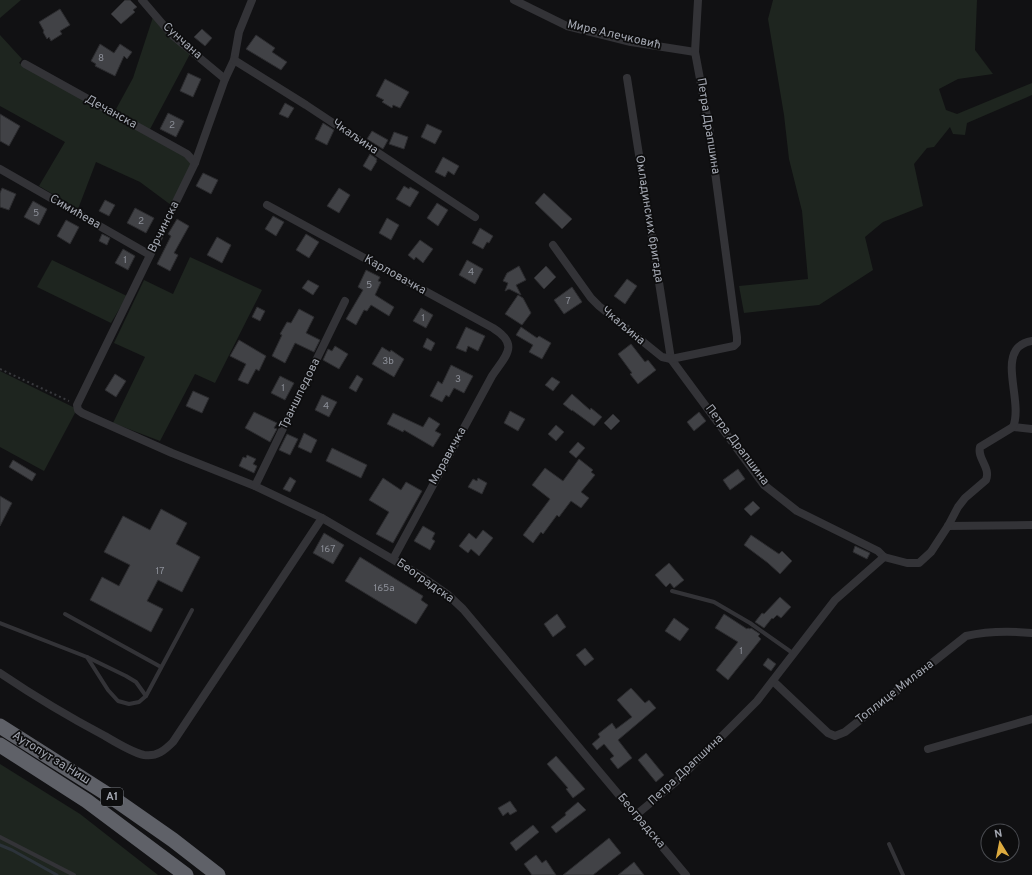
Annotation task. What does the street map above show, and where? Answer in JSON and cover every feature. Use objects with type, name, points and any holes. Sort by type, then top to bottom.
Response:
[{"type":"highway","name":"Аутопут за Ниш","points":[[0,726],[110,796],[218,875]]},
{"type":"highway","name":"Аутопут за Ниш","points":[[0,745],[87,801],[186,875]]},
{"type":"street","name":"Сунчана","points":[[142,0],[172,35],[225,79]]},
{"type":"street","name":"Врчинска","points":[[77,405],[195,163],[225,79],[234,60],[239,32],[252,0]]},
{"type":"street","name":"Мире Алечковић","points":[[514,0],[566,26],[631,42],[695,52]]},
{"type":"street","name":"Петра Драпшина","points":[[636,815],[678,780],[757,701],[835,600],[884,557],[878,551],[797,511],[764,485],[671,359],[734,346],[737,343],[709,127],[695,52],[698,0]]},
{"type":"street","name":"Чкаљина","points":[[234,60],[306,105],[475,217]]},
{"type":"street","name":"Дечанска","points":[[25,64],[187,154],[195,163]]},
{"type":"street","name":"Омладинских бригада","points":[[627,78],[671,359]]},
{"type":"street","name":"Симићева","points":[[0,169],[150,255]]},
{"type":"street","name":"Карловачка","points":[[267,205],[493,328],[506,338],[509,347],[506,355]]},
{"type":"street","name":"Чкаљина","points":[[553,245],[598,306],[655,353],[662,357],[671,359]]},
{"type":"street","name":"Траншпедова","points":[[255,486],[345,301]]},
{"type":"street","points":[[884,557],[907,563],[919,563],[931,552],[958,508],[966,498],[986,480],[988,476],[987,470],[979,453],[980,447],[1013,427],[1016,409],[1012,360],[1016,349],[1024,343],[1032,341]]},
{"type":"street","name":"Моравичка","points":[[393,559],[492,376],[506,355]]},
{"type":"street","name":"Београдска","points":[[77,405],[78,410],[82,413],[114,428],[255,486],[322,518],[421,576],[447,594],[463,609],[686,875]]},
{"type":"street","points":[[1013,427],[1032,428]]},
{"type":"street","points":[[0,673],[69,716],[122,746],[143,755],[154,755],[164,751],[173,742],[322,518]]},
{"type":"street","points":[[948,526],[1032,525]]},
{"type":"street","name":"Топлице Милана","points":[[773,681],[828,733],[835,736],[845,732],[966,636],[982,632],[1009,631],[1032,633]]},
{"type":"street","points":[[928,749],[1032,719]]},
{"type":"lane","points":[[672,591],[714,602],[794,654]]},
{"type":"lane","points":[[86,657],[108,690],[118,701],[129,704],[139,702],[146,696],[192,610]]},
{"type":"lane","points":[[65,614],[161,667]]},
{"type":"lane","points":[[0,623],[110,667],[136,682],[146,696]]},
{"type":"lane","points":[[0,837],[74,875]]},
{"type":"lane","points":[[889,844],[903,875]]},
{"type":"path","points":[[0,369],[77,405]]},
{"type":"shaded area","points":[[0,0],[21,0],[0,18]]},
{"type":"shaded area","points":[[773,0],[977,0],[975,50],[993,74],[958,79],[939,89],[946,110],[957,114],[1032,83],[1032,95],[967,123],[965,135],[953,134],[950,127],[934,147],[927,148],[914,164],[923,206],[883,222],[865,237],[873,270],[819,305],[744,313],[739,286],[808,279],[802,211],[789,159],[784,115],[768,19]]},
{"type":"shaded area","points":[[153,17],[190,54],[149,131],[115,111],[133,78]]},
{"type":"shaded area","points":[[0,35],[22,59],[19,63],[185,156],[192,164],[171,205],[140,182],[96,162],[78,209],[39,186],[65,142],[0,106]]},
{"type":"shaded area","points":[[190,257],[262,290],[215,383],[195,374],[160,441],[113,423],[145,357],[114,343],[144,280],[173,294]]},
{"type":"shaded area","points":[[52,260],[127,296],[111,323],[37,287]]},
{"type":"shaded area","points":[[0,371],[75,408],[75,413],[44,471],[0,447]]},
{"type":"shaded area","points":[[0,764],[80,814],[158,875],[0,875]]},
{"type":"building","points":[[125,0],[130,0],[137,7],[133,10],[135,12],[121,24],[111,14]]},
{"type":"building","points":[[60,9],[70,25],[60,31],[62,34],[51,41],[49,37],[47,39],[39,22]]},
{"type":"building","points":[[202,29],[212,38],[205,46],[194,37]]},
{"type":"building","points":[[256,35],[275,48],[272,52],[287,62],[281,70],[246,49]]},
{"type":"building","points":[[100,44],[114,53],[120,44],[132,52],[127,59],[124,56],[115,76],[95,66],[96,64],[91,61]]},
{"type":"building","points":[[188,73],[201,79],[193,97],[180,91]]},
{"type":"building","points":[[385,79],[409,92],[400,108],[393,105],[392,108],[382,102],[384,100],[376,96]]},
{"type":"building","points":[[285,103],[294,108],[288,118],[279,114]]},
{"type":"building","points":[[168,113],[184,121],[176,137],[160,129]]},
{"type":"building","points":[[0,114],[20,126],[9,146],[0,141]]},
{"type":"building","points":[[323,123],[334,130],[327,145],[315,139]]},
{"type":"building","points":[[427,124],[442,131],[435,144],[421,137]]},
{"type":"building","points":[[372,131],[388,140],[383,149],[367,139]]},
{"type":"building","points":[[394,132],[408,137],[404,149],[389,144]]},
{"type":"building","points":[[370,154],[377,159],[371,171],[363,166]]},
{"type":"building","points":[[443,157],[459,166],[454,175],[448,171],[445,177],[435,172]]},
{"type":"building","points":[[203,173],[218,180],[211,194],[196,186]]},
{"type":"building","points":[[404,186],[409,189],[410,187],[419,192],[410,207],[396,199]]},
{"type":"building","points":[[2,188],[16,194],[9,210],[0,207],[0,193]]},
{"type":"building","points":[[339,188],[350,195],[339,213],[327,206]]},
{"type":"building","points":[[544,193],[572,219],[562,229],[535,203]]},
{"type":"building","points":[[105,200],[115,205],[109,216],[99,211]]},
{"type":"building","points":[[33,201],[47,209],[39,225],[24,217]]},
{"type":"building","points":[[437,203],[448,210],[438,226],[427,218]]},
{"type":"building","points":[[135,208],[154,218],[146,233],[127,223]]},
{"type":"building","points":[[273,216],[284,222],[276,236],[265,229]]},
{"type":"building","points":[[387,218],[399,225],[391,240],[379,233]]},
{"type":"building","points":[[177,219],[189,226],[174,253],[178,255],[170,271],[157,264],[171,236],[168,234]]},
{"type":"building","points":[[66,220],[79,227],[70,244],[57,236]]},
{"type":"building","points":[[480,228],[493,236],[483,249],[472,243]]},
{"type":"building","points":[[102,234],[110,238],[107,245],[99,241]]},
{"type":"building","points":[[306,234],[319,242],[309,258],[296,250]]},
{"type":"building","points":[[217,237],[231,245],[222,263],[207,255]]},
{"type":"building","points":[[420,240],[433,249],[423,263],[416,257],[414,260],[408,255]]},
{"type":"building","points":[[123,249],[135,256],[128,270],[115,263]]},
{"type":"building","points":[[467,260],[483,269],[475,284],[459,275]]},
{"type":"building","points":[[519,266],[526,280],[516,285],[521,295],[509,289],[505,291],[508,283],[503,281],[507,273]]},
{"type":"building","points":[[546,266],[556,277],[544,289],[534,278]]},
{"type":"building","points":[[366,270],[380,277],[378,281],[381,282],[375,295],[394,307],[389,316],[371,305],[367,311],[364,310],[356,325],[346,319],[363,290],[358,287]]},
{"type":"building","points":[[627,279],[637,286],[625,304],[614,296]]},
{"type":"building","points":[[308,280],[319,286],[313,295],[302,288]]},
{"type":"building","points":[[572,287],[582,302],[564,314],[554,300]]},
{"type":"building","points":[[518,295],[523,298],[531,313],[522,325],[505,314]]},
{"type":"building","points":[[257,307],[265,311],[260,321],[252,317]]},
{"type":"building","points":[[421,308],[433,315],[426,328],[413,321]]},
{"type":"building","points":[[299,309],[314,317],[306,333],[320,340],[314,352],[295,343],[285,363],[272,356],[282,335],[280,334],[287,322],[291,323]]},
{"type":"building","points":[[466,327],[485,336],[478,351],[468,346],[466,352],[456,348]]},
{"type":"building","points":[[521,327],[537,338],[539,336],[551,343],[542,359],[529,352],[533,345],[516,335]]},
{"type":"building","points":[[427,338],[435,343],[431,351],[423,347]]},
{"type":"building","points":[[239,340],[266,356],[259,371],[256,369],[248,384],[238,380],[246,364],[230,356]]},
{"type":"building","points":[[631,344],[645,362],[648,360],[656,370],[638,384],[618,354]]},
{"type":"building","points":[[335,346],[348,354],[339,369],[323,360],[328,349],[332,351]]},
{"type":"building","points":[[382,347],[390,352],[391,350],[404,359],[394,377],[372,364]]},
{"type":"building","points":[[451,365],[473,376],[464,393],[454,388],[449,397],[446,395],[442,402],[430,396],[438,381],[442,384]]},
{"type":"building","points":[[115,374],[126,381],[116,397],[105,390]]},
{"type":"building","points":[[357,375],[363,379],[356,392],[349,388]]},
{"type":"building","points":[[280,376],[294,383],[285,400],[271,393]]},
{"type":"building","points":[[552,377],[560,382],[553,391],[545,385]]},
{"type":"building","points":[[193,391],[209,398],[202,413],[186,406]]},
{"type":"building","points":[[572,394],[590,410],[591,408],[602,417],[594,426],[563,404]]},
{"type":"building","points":[[322,395],[337,402],[329,417],[315,410]]},
{"type":"building","points":[[510,411],[525,419],[518,431],[504,423]]},
{"type":"building","points":[[254,412],[277,423],[274,428],[277,429],[270,442],[245,428]]},
{"type":"building","points":[[699,412],[706,421],[694,431],[687,422]]},
{"type":"building","points":[[393,413],[423,427],[429,417],[440,424],[435,431],[441,434],[433,447],[404,430],[403,432],[387,424]]},
{"type":"building","points":[[613,414],[620,421],[611,430],[604,423]]},
{"type":"building","points":[[556,425],[564,432],[556,441],[548,434]]},
{"type":"building","points":[[304,433],[317,440],[311,453],[298,447]]},
{"type":"building","points":[[287,434],[298,439],[290,455],[279,450]]},
{"type":"building","points":[[578,442],[585,448],[576,458],[569,452]]},
{"type":"building","points":[[332,448],[367,465],[361,478],[326,461]]},
{"type":"building","points":[[247,455],[256,459],[253,464],[257,466],[254,473],[239,466],[243,457],[246,458]]},
{"type":"building","points":[[579,459],[593,470],[591,472],[595,475],[581,492],[589,498],[581,508],[571,501],[559,517],[557,515],[543,534],[541,532],[533,543],[523,535],[550,499],[532,485],[545,468],[563,481]]},
{"type":"building","points":[[13,460],[36,474],[32,481],[9,467]]},
{"type":"building","points":[[738,469],[745,479],[730,490],[723,480]]},
{"type":"building","points":[[290,477],[296,481],[290,492],[283,489]]},
{"type":"building","points":[[383,478],[401,490],[406,482],[422,491],[393,543],[376,534],[389,512],[369,500]]},
{"type":"building","points":[[478,478],[487,483],[482,494],[468,487],[473,479],[477,481]]},
{"type":"building","points":[[0,496],[12,503],[0,526]]},
{"type":"building","points":[[753,501],[760,508],[751,516],[744,509]]},
{"type":"building","points":[[161,509],[187,523],[176,544],[200,557],[182,592],[158,580],[147,601],[163,609],[151,632],[90,600],[102,577],[119,586],[130,565],[104,552],[123,516],[150,530]]},
{"type":"building","points":[[423,526],[435,533],[432,539],[435,541],[430,550],[414,541]]},
{"type":"building","points":[[483,530],[493,538],[479,556],[471,549],[468,553],[459,546],[469,533],[476,539]]},
{"type":"building","points":[[324,533],[344,545],[333,564],[313,553]]},
{"type":"building","points":[[751,535],[779,554],[782,551],[792,561],[780,574],[744,545]]},
{"type":"building","points":[[855,546],[870,553],[867,559],[853,552]]},
{"type":"building","points":[[360,557],[423,596],[421,600],[428,605],[416,624],[345,581]]},
{"type":"building","points":[[669,563],[684,580],[674,588],[670,583],[666,587],[655,575]]},
{"type":"building","points":[[780,597],[791,607],[781,618],[777,615],[773,619],[772,618],[764,628],[755,622],[762,613],[764,614]]},
{"type":"building","points":[[557,614],[566,627],[553,637],[544,624]]},
{"type":"building","points":[[724,614],[747,629],[751,628],[760,634],[758,636],[761,639],[728,680],[716,670],[738,642],[715,628]]},
{"type":"building","points":[[674,618],[689,629],[680,641],[665,631]]},
{"type":"building","points":[[585,648],[594,659],[585,666],[576,655]]},
{"type":"building","points":[[768,658],[776,664],[771,671],[763,665]]},
{"type":"building","points":[[631,688],[645,703],[649,700],[656,708],[618,740],[632,758],[618,769],[610,759],[614,756],[604,744],[597,750],[592,744],[600,737],[598,734],[612,723],[616,729],[632,717],[617,700]]},
{"type":"building","points":[[646,753],[664,775],[656,782],[638,760]]},
{"type":"building","points":[[556,756],[585,789],[573,798],[566,789],[568,788],[547,764]]},
{"type":"building","points":[[510,801],[517,811],[510,815],[508,812],[503,816],[498,808]]},
{"type":"building","points":[[578,802],[586,810],[556,833],[551,827],[566,815],[565,813]]},
{"type":"building","points":[[533,825],[539,832],[516,851],[510,843]]},
{"type":"building","points":[[609,838],[621,853],[593,875],[563,875]]},
{"type":"building","points":[[536,855],[542,863],[546,860],[556,875],[532,875],[524,864]]},
{"type":"building","points":[[634,862],[644,875],[618,875]]},
{"type":"waterway","points":[[0,845],[57,875]]}]
